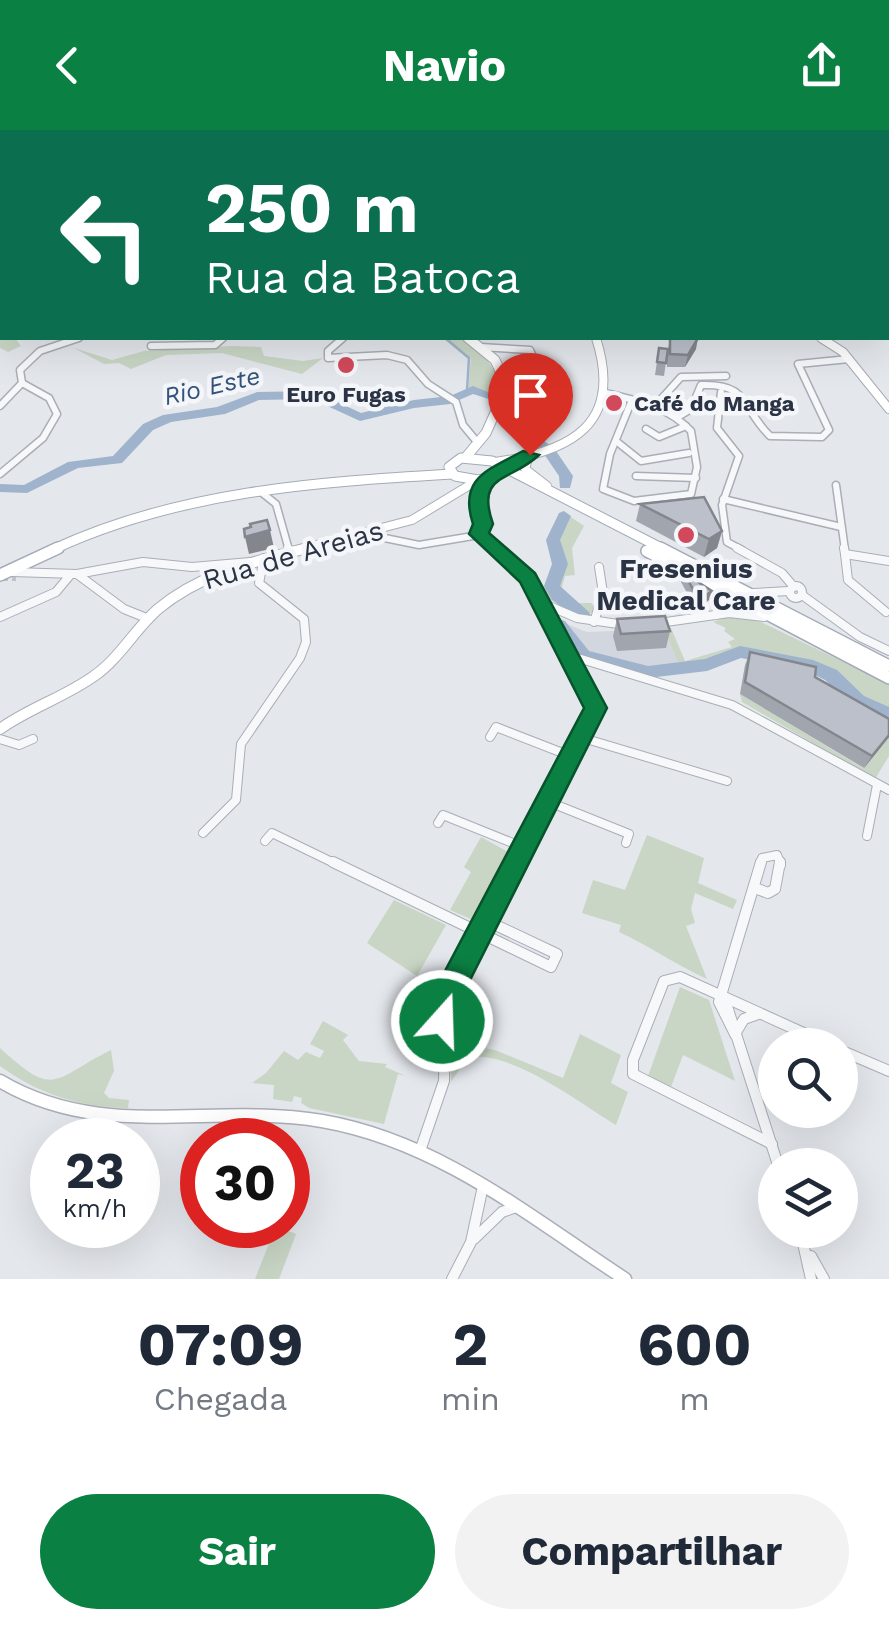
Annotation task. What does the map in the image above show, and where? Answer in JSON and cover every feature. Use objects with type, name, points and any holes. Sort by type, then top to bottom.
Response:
[{"type":"main road","points":[[471,340],[491,352],[507,386],[486,433],[489,456],[484,480]]},
{"type":"main road","points":[[466,457],[489,456]]},
{"type":"main road","points":[[1,572],[90,525],[184,496],[489,456],[789,617],[889,666]]},
{"type":"main road","points":[[452,462],[449,467],[455,476]]},
{"type":"main road","points":[[1,572],[138,515],[257,490],[421,472],[455,476],[528,488],[889,678]]},
{"type":"street","points":[[22,383],[20,370],[36,354],[74,340]]},
{"type":"street","points":[[152,346],[216,344],[221,340]]},
{"type":"street","points":[[341,340],[326,353],[328,358],[388,355],[407,360],[428,384],[454,400],[464,428],[489,456],[517,459],[570,442],[599,406],[606,362],[597,340]]},
{"type":"street","points":[[824,340],[850,359],[866,386],[889,409]]},
{"type":"street","points":[[491,352],[530,350],[552,400]]},
{"type":"street","points":[[678,417],[691,409],[701,384],[727,385],[743,392],[770,436],[822,437],[829,430],[797,366],[804,360],[850,359]]},
{"type":"street","points":[[655,406],[681,378],[726,376]]},
{"type":"street","points":[[0,406],[22,383]]},
{"type":"street","points":[[0,474],[43,438],[58,414],[49,398],[22,383]]},
{"type":"street","points":[[602,392],[655,406],[678,417],[686,426],[700,448],[691,494],[681,498],[619,499],[603,489],[602,479],[632,400]]},
{"type":"street","points":[[721,392],[714,427],[721,446],[739,456],[723,499],[727,542],[782,573],[796,592],[860,637],[889,652]]},
{"type":"street","points":[[646,429],[656,437],[686,426]]},
{"type":"street","points":[[616,441],[641,461],[689,453]]},
{"type":"street","points":[[530,455],[524,464],[527,472],[568,500]]},
{"type":"street","points":[[450,496],[458,488],[455,476]]},
{"type":"street","points":[[636,476],[696,478]]},
{"type":"street","points":[[479,534],[483,524],[476,504],[484,480]]},
{"type":"street","name":"Rua de Areias","points":[[0,729],[25,711],[94,676],[148,619],[187,587],[250,562],[418,518],[450,496],[484,480]]},
{"type":"street","points":[[836,484],[848,580],[886,612]]},
{"type":"street","points":[[276,504],[294,486]]},
{"type":"street","points":[[257,490],[276,504],[290,553]]},
{"type":"street","points":[[723,499],[840,526]]},
{"type":"street","points":[[364,534],[418,545],[479,534]]},
{"type":"street","points":[[420,1150],[444,1081],[444,1006],[596,708],[521,570],[479,534]]},
{"type":"street","points":[[845,554],[889,560]]},
{"type":"street","points":[[203,832],[236,800],[242,782],[238,760],[241,744],[305,648],[304,619],[259,582],[264,558]]},
{"type":"street","points":[[33,559],[29,568],[42,573]]},
{"type":"street","points":[[1,572],[74,574],[142,562],[192,567],[250,562]]},
{"type":"street","points":[[594,622],[603,593],[599,567]]},
{"type":"street","points":[[16,577],[55,574]]},
{"type":"street","points":[[0,617],[56,592],[74,574]]},
{"type":"street","points":[[74,574],[124,609],[148,619]]},
{"type":"street","points":[[729,585],[764,595],[796,592]]},
{"type":"street","points":[[715,588],[723,604],[716,615]]},
{"type":"street","points":[[789,617],[785,603],[796,592]]},
{"type":"street","points":[[540,602],[594,622],[638,625]]},
{"type":"street","points":[[652,624],[716,615],[768,617]]},
{"type":"street","points":[[568,655],[732,705],[889,790]]},
{"type":"street","points":[[579,672],[592,665]]},
{"type":"street","points":[[490,736],[496,727],[572,757]]},
{"type":"street","points":[[583,738],[728,781]]},
{"type":"street","points":[[0,739],[18,745],[33,739]]},
{"type":"street","points":[[814,766],[821,756]]},
{"type":"street","points":[[867,836],[878,785]]},
{"type":"street","points":[[549,802],[630,834],[626,843]]},
{"type":"street","points":[[438,823],[443,815],[525,848]]},
{"type":"street","points":[[264,841],[272,833],[551,966],[557,954],[487,921]]},
{"type":"street","points":[[755,888],[720,1012],[734,1034],[773,1148]]},
{"type":"street","points":[[772,1144],[634,1074],[632,1060],[664,981],[680,977],[791,1028]]},
{"type":"street","points":[[734,1034],[744,1019],[758,1014]]},
{"type":"street","points":[[858,1058],[889,1071]]},
{"type":"street","points":[[0,1081],[23,1096],[75,1116],[121,1120],[226,1114],[290,1117],[359,1128],[420,1150],[516,1206],[625,1279]]},
{"type":"street","points":[[452,1279],[471,1242],[483,1186]]},
{"type":"street","points":[[471,1242],[495,1217],[516,1206]]},
{"type":"street","points":[[805,1248],[811,1279]]},
{"type":"street","points":[[806,1248],[824,1279]]},
{"type":"shaded area","points":[[564,623],[587,632],[664,629],[678,663],[653,667],[594,656],[576,644]]},
{"type":"green space","points":[[0,340],[16,340],[21,346],[8,352],[0,348]]},
{"type":"green space","points":[[448,340],[464,340],[490,364],[498,389],[494,403],[487,392],[468,390],[471,358]]},
{"type":"green space","points":[[261,347],[264,356],[303,361],[323,358],[302,374],[222,353],[166,355],[131,369],[119,363],[104,364],[74,348],[112,360],[144,351]]},
{"type":"green space","points":[[562,511],[584,526],[572,548],[575,575],[565,576],[560,594],[569,603],[591,603],[598,609],[585,616],[547,598],[540,589],[546,586],[557,563],[547,544]]},
{"type":"green space","points":[[730,616],[761,622],[889,684],[889,712],[860,701],[833,672],[812,664],[743,650],[705,665],[649,670],[585,654],[578,646],[594,656],[653,667],[678,663],[664,629],[671,628],[685,661],[732,647],[728,642],[735,639],[724,631],[726,628],[713,622]]},
{"type":"green space","points":[[740,694],[863,768],[889,737],[889,756],[875,779],[742,702]]},
{"type":"green space","points":[[647,835],[704,858],[698,883],[737,900],[733,909],[695,893],[691,909],[695,923],[686,926],[707,979],[619,932],[621,925],[582,913],[593,880],[625,890]]},
{"type":"green space","points":[[481,837],[512,854],[481,916],[471,919],[450,910],[471,872],[464,867]]},
{"type":"green space","points":[[394,900],[446,925],[417,976],[367,943]]},
{"type":"green space","points":[[680,987],[709,1000],[735,1081],[683,1055],[671,1087],[648,1076]]},
{"type":"green space","points":[[323,1021],[348,1035],[343,1040],[359,1061],[387,1064],[385,1067],[406,1076],[398,1074],[384,1124],[309,1108],[301,1103],[302,1098],[294,1096],[292,1102],[273,1099],[274,1085],[252,1083],[284,1051],[298,1060],[306,1052],[320,1058],[324,1051],[310,1044]]},
{"type":"green space","points":[[580,1034],[621,1055],[611,1083],[628,1092],[616,1125],[544,1080],[503,1061],[467,1058],[451,1082],[452,1053],[463,1044],[495,1050],[563,1078]]},
{"type":"green space","points":[[0,1048],[44,1079],[64,1076],[111,1050],[114,1071],[104,1093],[109,1098],[129,1100],[128,1108],[76,1102],[29,1084],[0,1066]]},
{"type":"green space","points":[[267,1248],[291,1248],[279,1279],[255,1279]]},
{"type":"building","points":[[670,340],[697,340],[688,355],[670,354]]},
{"type":"building","points":[[659,348],[668,349],[666,363],[657,362]]},
{"type":"building","points":[[704,497],[722,531],[709,539],[640,504]]},
{"type":"building","points":[[267,520],[270,530],[245,537],[244,529],[250,524]]},
{"type":"building","points":[[684,573],[712,591],[699,600]]},
{"type":"building","points":[[610,591],[622,592],[620,604],[608,599]]},
{"type":"building","points":[[665,616],[670,631],[621,634],[617,619]]},
{"type":"building","points":[[750,652],[816,667],[815,677],[889,719],[889,735],[872,756],[745,682]]},
{"type":"waterway","points":[[447,340],[469,358],[467,390]]},
{"type":"waterway","name":"Rio Este","points":[[456,396],[473,390],[492,396]]},
{"type":"waterway","name":"Rio Este","points":[[0,488],[19,490],[73,465],[117,460],[148,427],[168,418],[220,411],[257,396],[314,395],[360,417],[450,400]]},
{"type":"waterway","name":"Rio Este","points":[[508,421],[545,448]]},
{"type":"waterway","name":"Rio Este","points":[[551,454],[566,476],[565,485]]},
{"type":"waterway","name":"Rio Este","points":[[564,516],[553,540],[560,564],[552,586],[558,596],[583,616]]},
{"type":"waterway","name":"Rio Este","points":[[559,625],[583,656],[648,672],[707,665],[740,652],[813,666],[831,675],[858,701],[889,715]]},
{"type":"tunnel","points":[[0,577],[16,577]]},
{"type":"place","name":"Euro Fugas","points":[[346,365]]},
{"type":"place","name":"Café do Manga","points":[[614,403]]},
{"type":"place","name":"Fresenius Medical Care","points":[[686,535]]},
{"type":"route","points":[[442,1021],[446,998],[596,708],[533,585],[479,534],[483,524],[476,504],[485,480],[498,474],[500,468],[530,455]]}]
